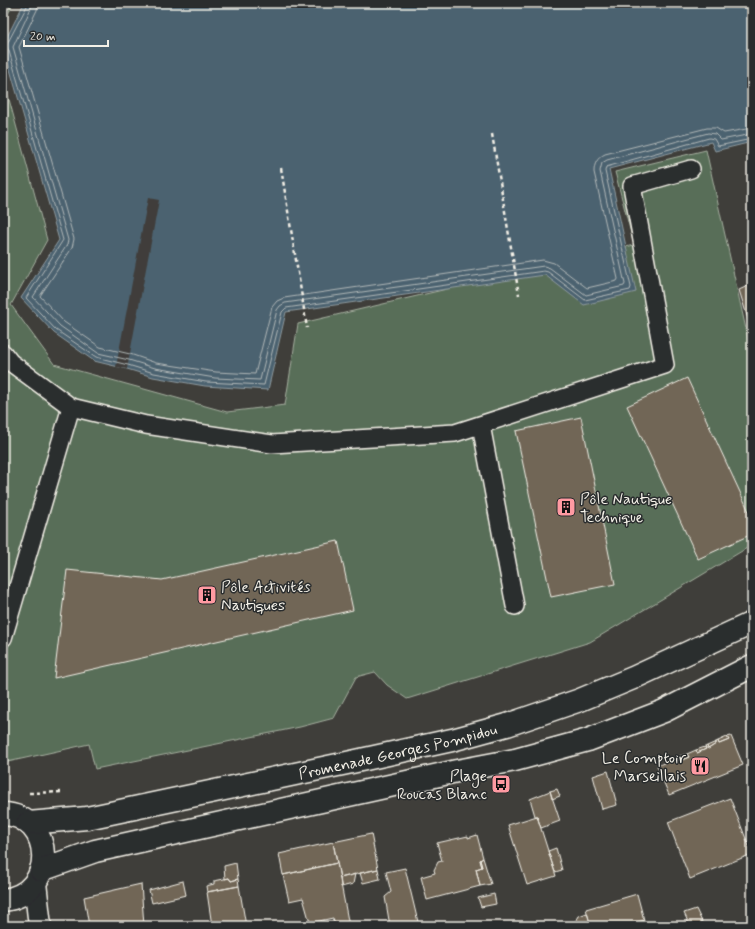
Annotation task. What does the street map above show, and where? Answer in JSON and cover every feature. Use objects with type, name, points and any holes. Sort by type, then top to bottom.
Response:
[{"type":"main road","name":"Promenade Georges Pompidou","points":[[3,814],[18,817],[28,823],[87,818],[452,740],[500,727],[580,700],[633,678],[752,624]]},
{"type":"main road","name":"Promenade Georges Pompidou","points":[[3,900],[12,899],[25,893],[38,876],[95,851],[457,771],[515,760],[588,740],[664,711],[752,666]]},
{"type":"main road","points":[[28,823],[35,831],[43,850],[44,860],[38,876],[40,926]]},
{"type":"lane","points":[[3,353],[10,362],[71,407],[146,425],[272,444],[455,433],[665,365],[632,186],[691,169]]},
{"type":"lane","points":[[3,638],[71,407]]},
{"type":"lane","points":[[481,425],[515,606]]},
{"type":"path","points":[[492,134],[519,295]]},
{"type":"path","points":[[281,168],[307,328]]},
{"type":"path","points":[[24,792],[38,794],[67,792]]},
{"type":"green space","points":[[3,3],[13,3],[3,25]]},
{"type":"green space","points":[[3,77],[47,240],[11,305],[54,364],[227,412],[285,405],[298,324],[634,245],[615,172],[706,150],[752,356],[752,545],[590,642],[407,699],[387,685],[375,672],[356,677],[334,718],[300,727],[95,769],[89,744],[3,763]]},
{"type":"water","points":[[24,3],[752,3],[752,142],[715,151],[711,142],[609,169],[636,292],[584,305],[545,275],[286,312],[268,390],[205,386],[153,377],[94,361],[54,333],[21,298],[59,240],[3,45]]},
{"type":"pier","points":[[148,198],[159,200],[127,369],[116,367]]},
{"type":"building","points":[[752,284],[752,332],[739,290]]},
{"type":"building","name":"Pôle Nautique Technique","points":[[687,378],[752,518],[752,534],[698,559],[627,406]]},
{"type":"building","name":"Pôle Nautique Technique","points":[[581,417],[615,584],[551,597],[516,431]]},
{"type":"building","name":"Pôle Activités Nautiques","points":[[338,541],[353,610],[54,678],[67,570],[162,580]]},
{"type":"building","name":"Le Comptoir Marseillais","points":[[731,736],[743,765],[669,795],[657,766],[677,757],[679,761],[689,757],[687,754],[696,750],[697,753],[706,749],[705,747],[707,746],[708,749],[718,741],[719,744],[729,740],[727,737]]},
{"type":"building","points":[[727,737],[729,740],[719,744],[718,741]]},
{"type":"building","points":[[716,742],[716,744],[708,749],[707,746]]},
{"type":"building","points":[[705,747],[706,749],[697,753],[696,750]]},
{"type":"building","points":[[687,754],[689,757],[679,761],[677,757]]},
{"type":"building","points":[[608,771],[617,805],[602,809],[593,776]]},
{"type":"building","points":[[557,789],[560,796],[552,799],[550,791]]},
{"type":"building","points":[[550,791],[560,821],[541,828],[537,816],[535,816],[530,799]]},
{"type":"building","points":[[730,798],[752,854],[690,879],[668,822]]},
{"type":"building","points":[[537,816],[556,876],[527,885],[508,825]]},
{"type":"building","points":[[371,834],[378,869],[340,878],[333,842]]},
{"type":"building","points":[[477,835],[483,858],[480,860],[482,867],[476,869],[480,886],[427,900],[421,877],[435,873],[434,870],[438,862],[442,861],[437,843]]},
{"type":"building","points":[[333,842],[337,863],[283,875],[279,854]]},
{"type":"building","points":[[556,848],[562,870],[555,872],[548,851]]},
{"type":"building","points":[[483,858],[491,884],[480,886],[476,869],[482,867],[480,860]]},
{"type":"building","points":[[236,863],[238,879],[231,881],[229,878],[225,879],[224,866]]},
{"type":"building","points":[[337,863],[349,926],[335,926],[333,918],[310,923],[303,898],[289,901],[283,875]]},
{"type":"building","points":[[405,868],[418,922],[405,926],[390,926],[385,897],[391,892],[386,872]]},
{"type":"building","points":[[378,869],[380,879],[363,883],[360,873]]},
{"type":"building","points":[[355,874],[353,884],[341,887],[340,878]]},
{"type":"building","points":[[229,878],[231,881],[238,879],[239,886],[207,892],[206,886],[214,884],[214,881]]},
{"type":"building","points":[[183,881],[186,895],[152,903],[149,890]]},
{"type":"building","points":[[141,884],[144,926],[89,926],[84,897]]},
{"type":"building","points":[[239,886],[246,926],[212,926],[207,892]]},
{"type":"building","points":[[494,894],[496,904],[481,907],[478,898]]},
{"type":"building","points":[[637,894],[644,920],[625,926],[591,926],[586,909]]},
{"type":"building","points":[[696,909],[704,926],[690,926],[684,913]]},
{"type":"building","points":[[587,913],[591,926],[576,926],[575,923],[579,916]]},
{"type":"place","name":"Pôle Nautique Technique","points":[[566,507]]},
{"type":"place","name":"Pôle Activités Nautiques","points":[[207,595]]},
{"type":"place","name":"Le Comptoir Marseillais","points":[[700,766]]},
{"type":"place","name":"Plage Roucas Blanc","points":[[501,784]]}]
